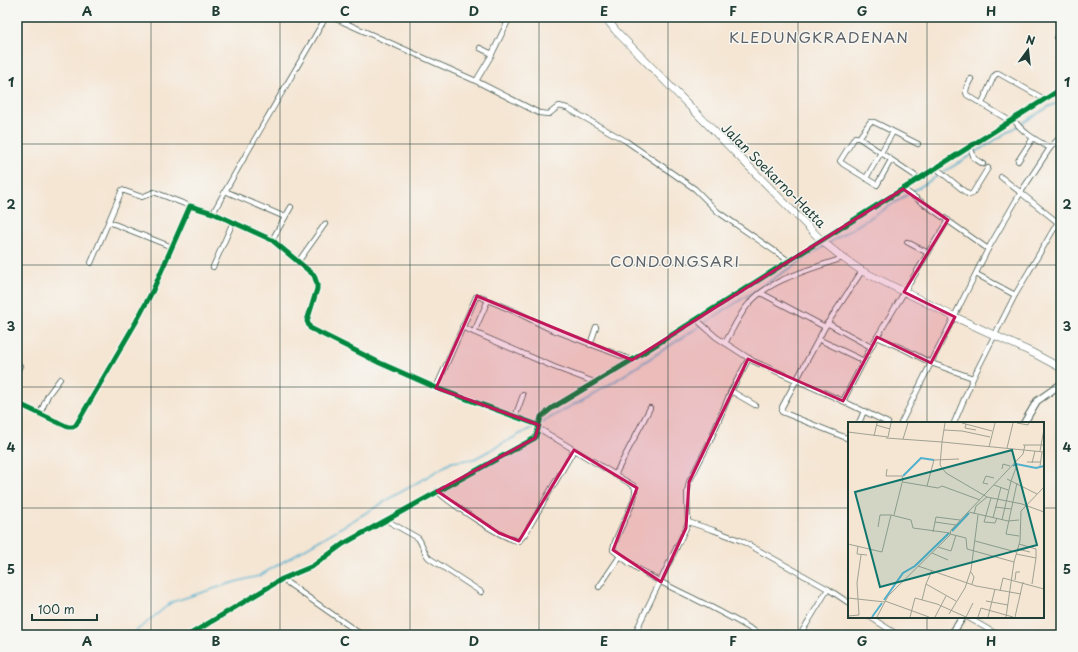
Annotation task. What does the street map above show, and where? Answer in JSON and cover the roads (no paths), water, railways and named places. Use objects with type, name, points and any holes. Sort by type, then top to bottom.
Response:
[{"type":"highway","name":"Jalan Soekarno-Hatta","points":[[605,17],[616,31],[825,243],[843,258],[862,271],[955,317],[1033,353],[1061,368]]},
{"type":"main road","points":[[1025,422],[1037,402],[1061,384]]},
{"type":"main road","points":[[951,635],[962,618]]},
{"type":"street","points":[[213,213],[247,150],[281,96],[326,17]]},
{"type":"street","points":[[332,17],[476,81],[545,114],[552,112],[559,106],[567,108],[626,141],[695,189],[718,212],[789,261]]},
{"type":"street","points":[[476,81],[492,54],[508,19],[496,17]]},
{"type":"street","points":[[1061,29],[1056,38],[1061,43]]},
{"type":"street","points":[[480,48],[492,54]]},
{"type":"street","points":[[982,103],[994,76],[998,73],[1044,99]]},
{"type":"street","points":[[971,79],[966,89],[965,93],[967,95],[1012,120],[1033,138],[1050,148]]},
{"type":"street","points":[[189,635],[282,579],[313,566],[343,544],[535,438],[541,417],[552,408],[632,360],[789,261],[825,243],[903,189],[971,148],[1061,89]]},
{"type":"street","points":[[859,138],[870,122],[874,122],[918,144]]},
{"type":"street","points":[[866,178],[893,132]]},
{"type":"street","points":[[902,422],[988,249],[1021,192],[1050,148],[1061,136]]},
{"type":"street","points":[[891,160],[878,185],[840,161],[855,137],[859,138],[920,178]]},
{"type":"street","points":[[1018,161],[1033,138]]},
{"type":"street","points":[[971,148],[974,158],[983,164]]},
{"type":"street","points":[[936,168],[969,195],[972,194],[988,168]]},
{"type":"street","points":[[954,422],[973,378],[1015,295],[1059,224],[1001,177]]},
{"type":"street","points":[[903,189],[988,249]]},
{"type":"street","points":[[91,263],[122,190],[142,197],[154,192],[213,213],[272,240],[314,275],[317,289],[306,321],[310,328],[380,363],[436,388],[538,426],[574,450],[634,486],[636,490],[631,508],[613,542],[612,550],[661,582],[762,635]]},
{"type":"street","points":[[225,191],[285,217]]},
{"type":"street","points":[[17,403],[68,427],[73,427],[76,425],[136,322],[190,206]]},
{"type":"street","points":[[272,240],[291,206]]},
{"type":"street","points":[[843,401],[871,347],[948,220]]},
{"type":"street","points":[[109,222],[172,247]]},
{"type":"street","points":[[213,267],[233,222]]},
{"type":"street","points":[[298,262],[324,224]]},
{"type":"street","points":[[907,242],[928,253]]},
{"type":"street","points":[[725,343],[748,305],[761,293],[791,276],[819,265],[843,258]]},
{"type":"street","points":[[848,439],[782,412],[782,407],[826,325],[862,271]]},
{"type":"street","points":[[976,274],[1015,295]]},
{"type":"street","points":[[761,293],[871,347]]},
{"type":"street","points":[[436,388],[477,296],[516,312],[548,328],[632,360]]},
{"type":"street","points":[[474,332],[488,300]]},
{"type":"street","points":[[696,319],[716,337],[749,358],[886,422]]},
{"type":"street","points":[[462,327],[554,367],[594,382]]},
{"type":"street","points":[[590,345],[596,327]]},
{"type":"street","points":[[877,337],[931,363],[973,378]]},
{"type":"street","points":[[818,339],[864,361]]},
{"type":"street","points":[[634,635],[686,528],[688,522],[687,493],[689,482],[713,435],[731,391],[749,358]]},
{"type":"street","points":[[17,372],[20,366]]},
{"type":"street","points":[[40,414],[48,395],[60,379]]},
{"type":"street","points":[[731,391],[755,405]]},
{"type":"street","points":[[515,417],[522,395]]},
{"type":"street","points":[[615,475],[650,408]]},
{"type":"street","points":[[858,422],[864,411]]},
{"type":"street","points":[[437,491],[457,507],[499,533],[513,540],[519,541],[525,534],[574,450]]},
{"type":"street","points":[[386,520],[418,538],[421,541],[425,554],[429,558],[481,592]]},
{"type":"street","points":[[688,522],[742,541],[828,589],[848,602]]},
{"type":"street","points":[[599,587],[620,556]]},
{"type":"street","points":[[282,579],[359,634]]},
{"type":"street","points":[[800,635],[828,589]]},
{"type":"street","points":[[872,618],[898,635]]},
{"type":"street","points":[[970,618],[998,635]]},
{"type":"waterway","points":[[910,193],[1050,106],[1061,102]]},
{"type":"waterway","points":[[829,243],[907,195]]},
{"type":"waterway","points":[[541,423],[612,383],[824,246]]},
{"type":"waterway","points":[[131,635],[172,602],[259,576],[452,462],[474,459],[535,426]]},
{"type":"district","name":"KLEDUNGKRADENAN","points":[[819,36]]},
{"type":"district","name":"CONDONGSARI","points":[[675,260]]}]
